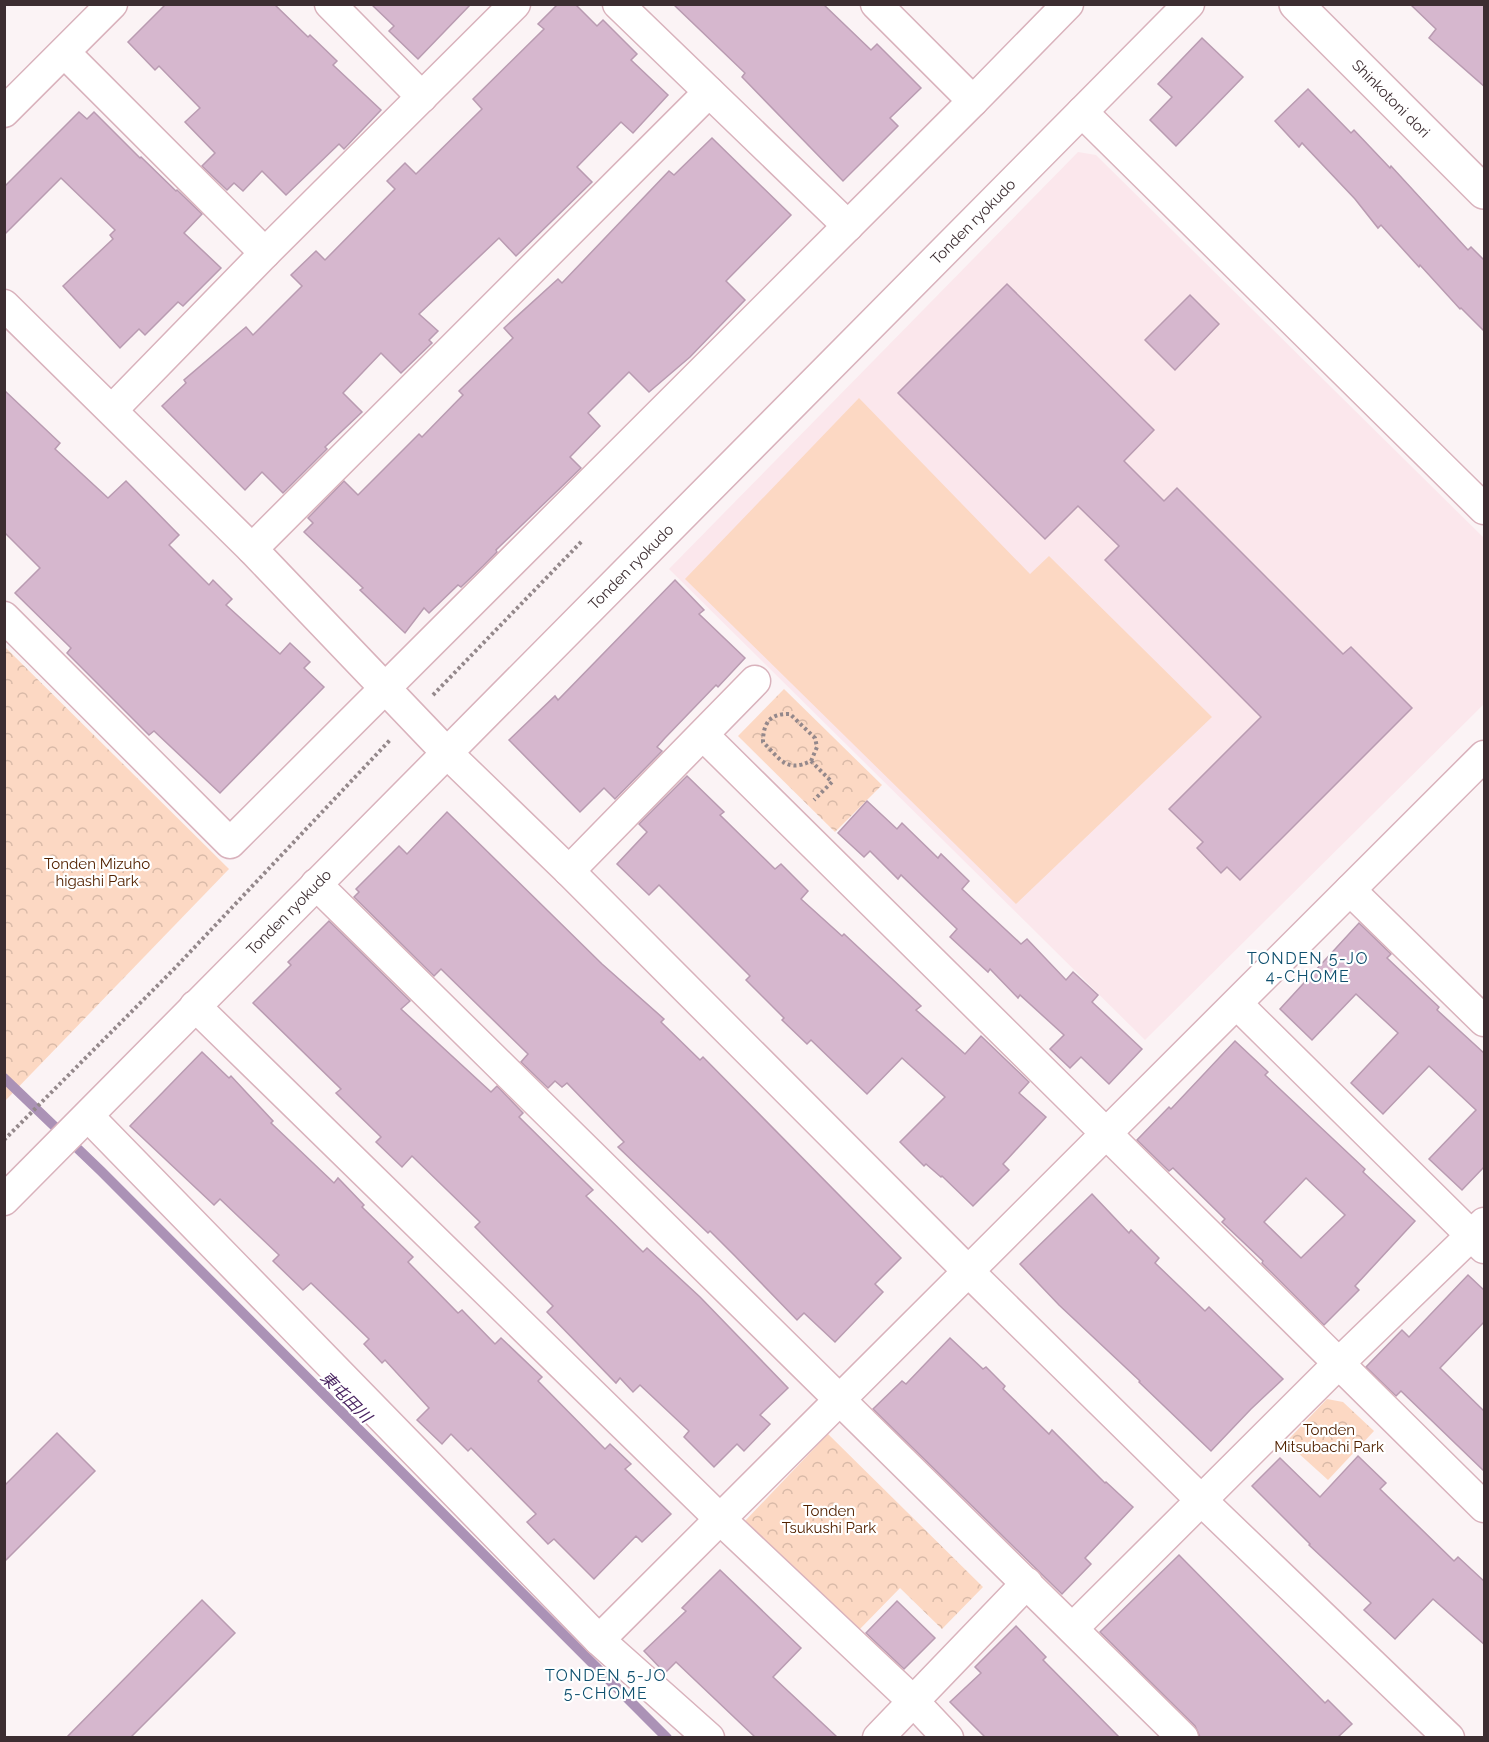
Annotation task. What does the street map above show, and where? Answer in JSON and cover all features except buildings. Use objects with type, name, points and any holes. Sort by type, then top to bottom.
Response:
[{"type":"street","points":[[4,112],[112,4]]},
{"type":"street","points":[[330,4],[422,97]]},
{"type":"street","points":[[112,410],[264,253],[515,4]]},
{"type":"street","points":[[618,4],[848,226]]},
{"type":"street","points":[[876,4],[973,100]]},
{"type":"street","points":[[4,617],[230,843],[1068,4]]},
{"type":"street","name":"Tonden ryokudo","points":[[4,1200],[1189,4]]},
{"type":"street","name":"Shinkotoni dori","points":[[1296,4],[1485,192]]},
{"type":"street","points":[[65,53],[264,253]]},
{"type":"street","points":[[252,549],[709,92]]},
{"type":"street","points":[[1082,112],[1485,509]]},
{"type":"street","points":[[4,305],[252,549],[447,753],[569,871],[968,1271],[1201,1500],[1449,1737]]},
{"type":"street","points":[[569,871],[755,681]]},
{"type":"street","points":[[702,735],[1485,1507]]},
{"type":"street","points":[[599,1640],[1485,756]]},
{"type":"street","points":[[316,884],[1184,1737]]},
{"type":"street","points":[[1350,890],[1485,1022]]},
{"type":"street","points":[[1072,1628],[1339,1363],[1480,1236],[1237,1004]]},
{"type":"street","points":[[195,1006],[720,1519],[914,1702],[948,1737]]},
{"type":"street","points":[[74,1130],[599,1640],[709,1737]]},
{"type":"street","points":[[878,1737],[1027,1583]]},
{"type":"path","points":[[4,1140],[175,968],[412,716],[586,537]]},
{"type":"path","points":[[778,714],[790,714],[815,738],[817,747],[811,760],[799,767],[787,766],[763,742],[763,730],[768,720],[778,714]]},
{"type":"path","points":[[811,760],[832,782],[812,802]]},
{"type":"shaded area","points":[[1078,152],[1096,155],[1484,538],[1484,704],[1145,1040],[669,569]]},
{"type":"green space","points":[[859,398],[1030,574],[1049,556],[1212,717],[1016,904],[685,579]]},
{"type":"green space","name":"Tonden Mizuho higashi Park","points":[[5,647],[229,869],[4,1101]]},
{"type":"green space","points":[[784,689],[882,785],[835,832],[738,736]]},
{"type":"green space","name":"Tonden Mitsubachi Park","points":[[1327,1399],[1343,1402],[1374,1431],[1328,1480],[1286,1442]]},
{"type":"green space","name":"Tonden Tsukushi Park","points":[[828,1434],[983,1587],[942,1629],[900,1588],[859,1630],[745,1521]]},
{"type":"waterway","name":"東屯田川","points":[[4,1078],[101,1171],[667,1738]]},
{"type":"district","name":"TONDEN 5-JO 4-CHOME","points":[[1308,967]]},
{"type":"district","name":"TONDEN 5-JO 5-CHOME","points":[[606,1684]]}]
